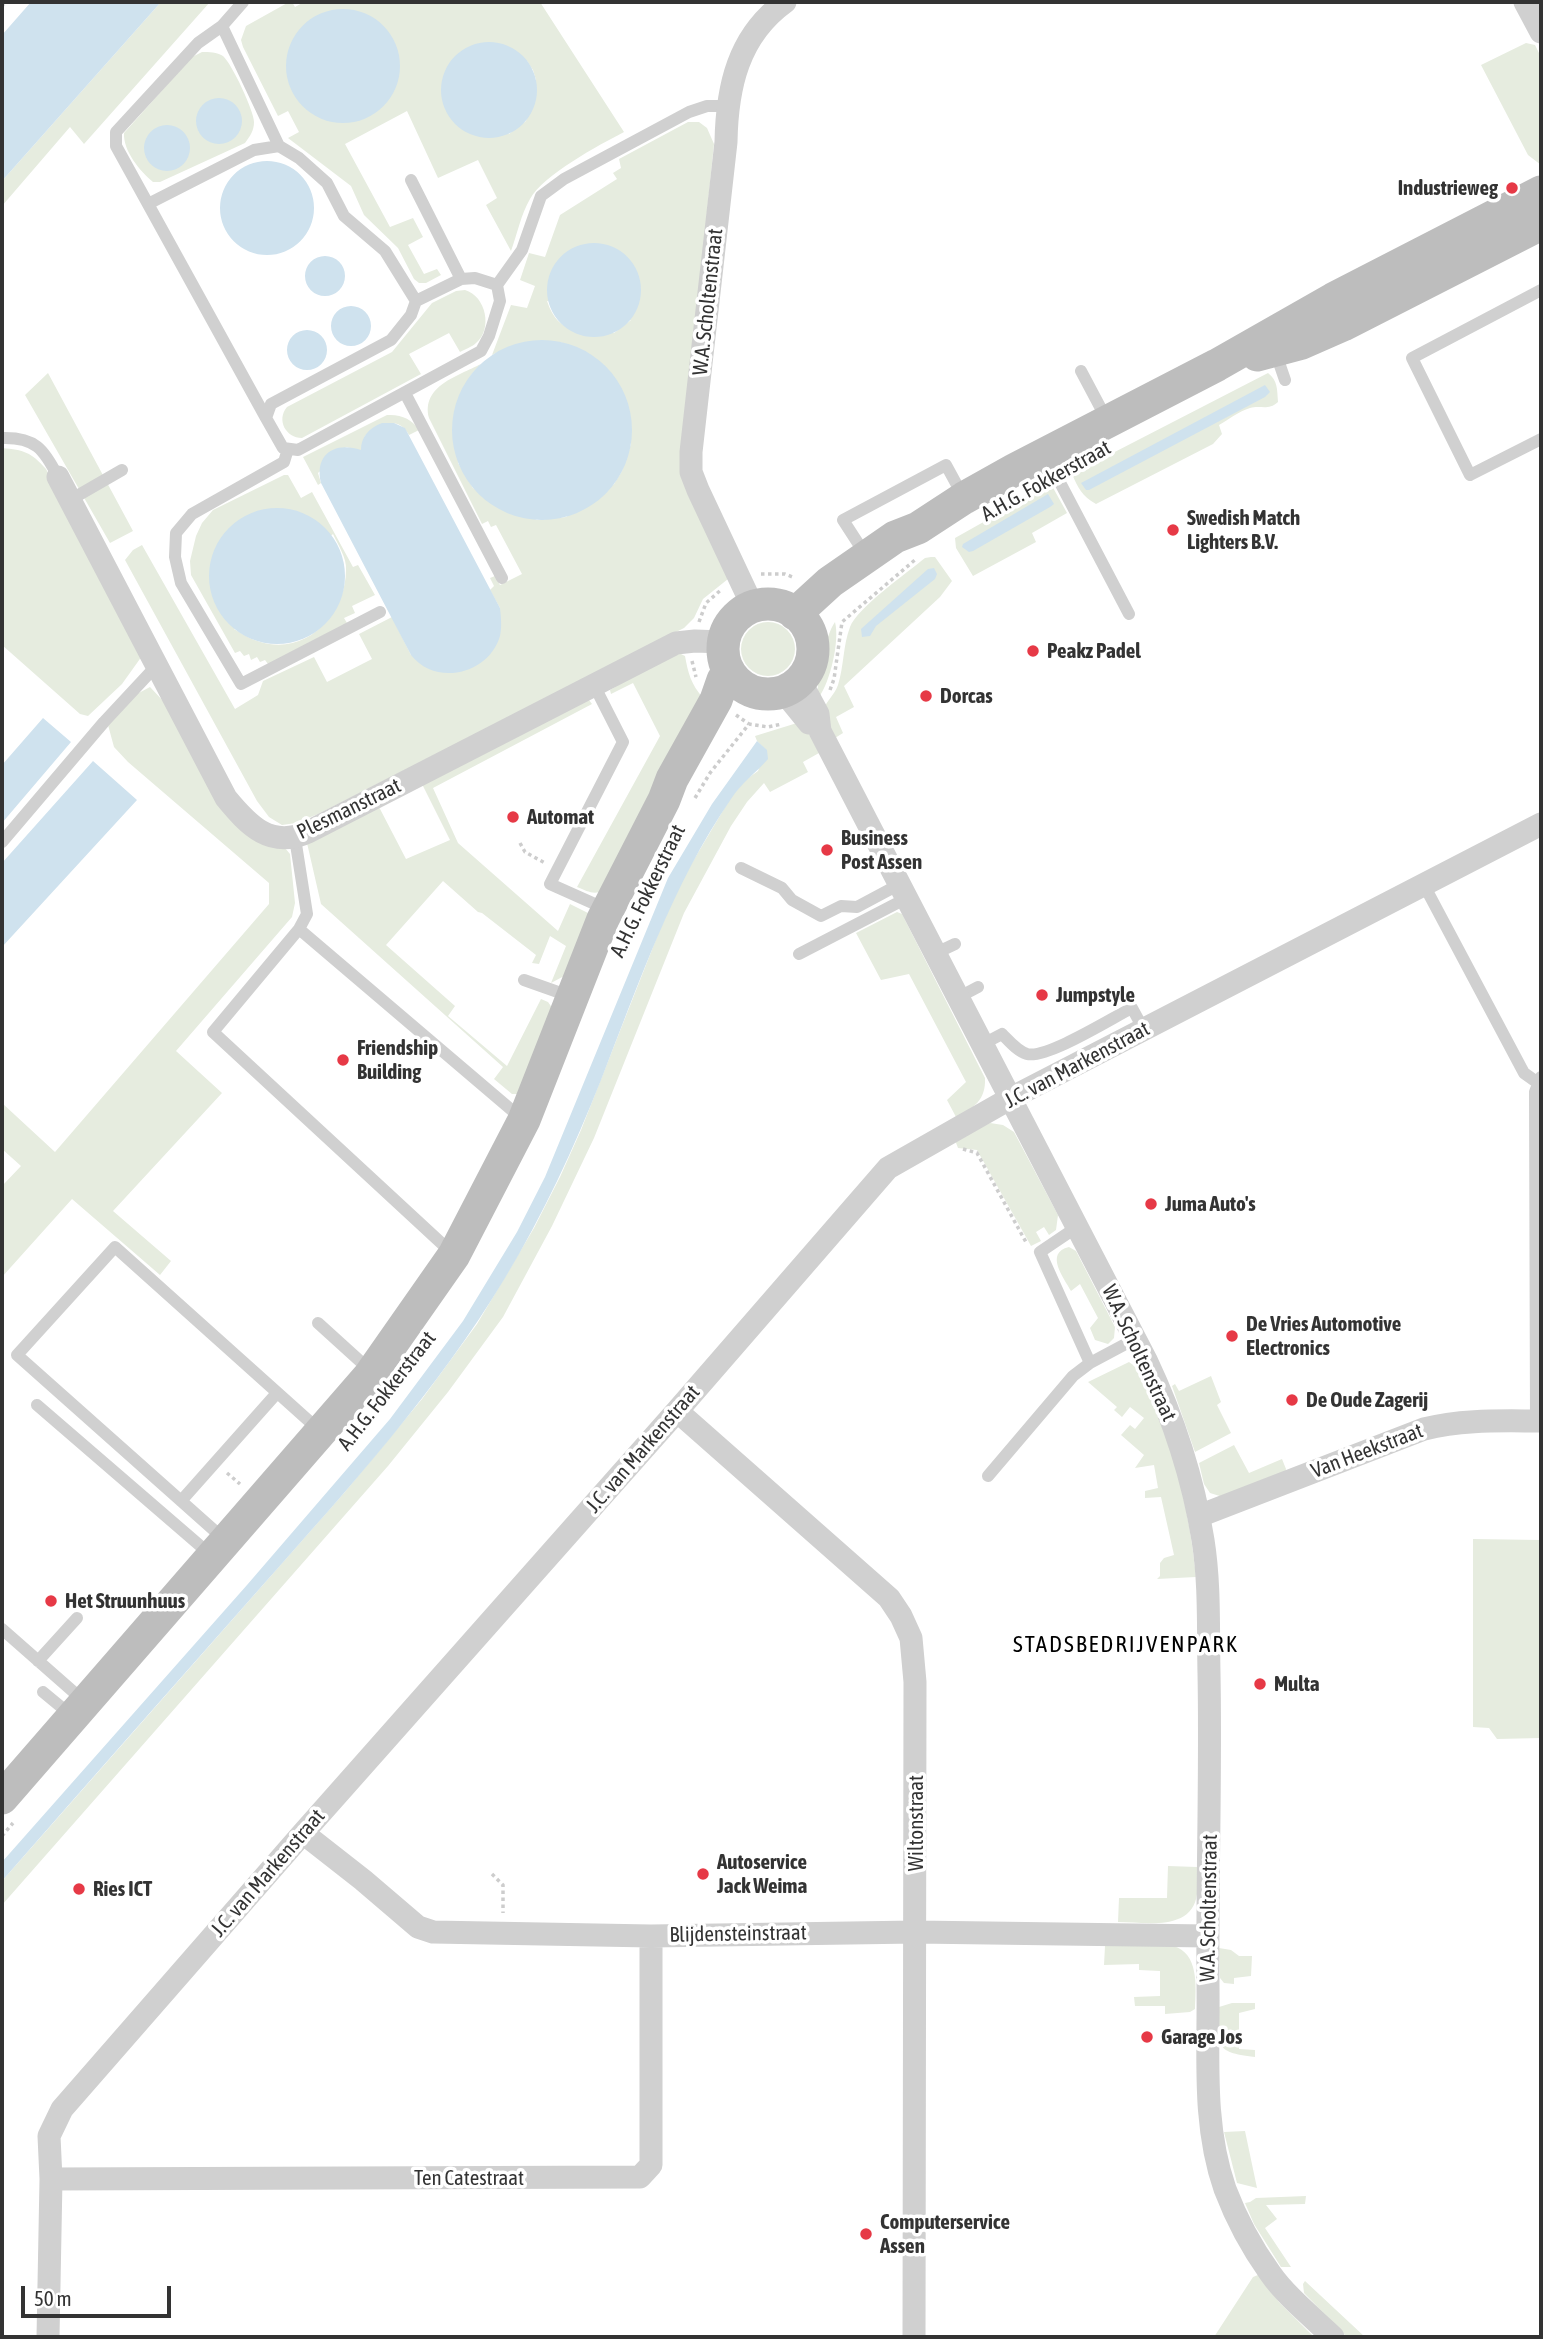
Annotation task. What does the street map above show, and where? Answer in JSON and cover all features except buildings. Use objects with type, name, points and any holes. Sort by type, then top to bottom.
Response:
[{"type":"street","name":"W.A. Scholtenstraat","points":[[753,591],[691,472],[691,452],[726,142],[726,106],[740,58],[755,30],[769,13],[785,2]]},
{"type":"street","points":[[1525,2],[1541,32]]},
{"type":"street","name":"A.H.G. Fokkerstraat","points":[[1276,355],[1541,192]]},
{"type":"street","name":"A.H.G. Fokkerstraat","points":[[802,622],[830,582],[871,563],[895,537],[920,541],[964,498],[1044,453],[1217,365],[1276,355],[1343,325],[1541,224]]},
{"type":"street","name":"Plesmanstraat","points":[[58,477],[226,798],[242,817],[273,838],[295,838],[676,643],[695,641],[726,657]]},
{"type":"street","points":[[753,591],[802,622],[812,643],[812,655],[809,667],[784,700],[741,685],[726,657],[727,630],[742,612],[753,591]]},
{"type":"street","name":"A.H.G. Fokkerstraat","points":[[676,803],[672,779],[716,701],[723,680],[726,657]]},
{"type":"street","name":"A.H.G. Fokkerstraat","points":[[11,1807],[79,1709],[372,1372],[454,1255],[524,1120],[603,919],[635,854],[676,803],[677,788],[716,736],[749,699],[784,700]]},
{"type":"street","name":"W.A. Scholtenstraat","points":[[784,700],[820,731],[903,891],[945,948],[968,992],[983,1044],[1135,1339],[1172,1420],[1199,1516],[1207,1575],[1211,1772],[1209,2109],[1213,2141],[1223,2183],[1245,2233],[1270,2275],[1333,2337]]},
{"type":"street","name":"J.C. van Markenstraat","points":[[48,2337],[51,2179],[49,2136],[62,2109],[888,1168],[1011,1098],[1541,824]]},
{"type":"street","name":"Wiltonstraat","points":[[677,1411],[889,1598],[911,1638],[915,1682],[914,2337]]},
{"type":"street","name":"Van Heekstraat","points":[[1199,1516],[1424,1429],[1450,1423],[1489,1420],[1539,1421]]},
{"type":"street","name":"Blijdensteinstraat","points":[[303,1833],[418,1927],[433,1932],[652,1936],[916,1932],[1208,1936]]},
{"type":"street","name":"Ten Catestraat","points":[[51,2179],[640,2177],[651,2165],[652,1936]]},
{"type":"lane","points":[[243,2],[222,26],[198,43],[116,132],[116,146],[283,448],[298,450],[481,351],[500,302],[497,285],[522,250],[541,196],[564,179],[689,112],[707,106],[726,106]]},
{"type":"lane","points":[[222,26],[279,146],[299,158],[327,183],[344,216],[385,251],[416,301]]},
{"type":"lane","points":[[148,204],[254,149],[279,146]]},
{"type":"lane","points":[[411,180],[461,279]]},
{"type":"lane","points":[[267,418],[271,404],[391,340],[411,315],[416,301],[461,279],[475,278],[497,285]]},
{"type":"lane","points":[[1541,290],[1412,358],[1470,475],[1541,439]]},
{"type":"lane","points":[[1081,371],[1107,421]]},
{"type":"lane","points":[[405,393],[502,578]]},
{"type":"lane","name":"Plesmanstraat","points":[[2,438],[16,438],[33,443],[46,453],[58,477]]},
{"type":"lane","points":[[288,449],[284,462],[192,514],[176,533],[175,557],[181,583],[241,684],[380,612]]},
{"type":"lane","points":[[1044,453],[1129,614]]},
{"type":"lane","points":[[871,563],[843,520],[946,465],[964,498]]},
{"type":"lane","points":[[70,500],[122,470]]},
{"type":"lane","points":[[2,842],[158,664]]},
{"type":"lane","points":[[594,685],[623,742],[550,884],[609,911]]},
{"type":"lane","points":[[295,838],[307,914],[299,929],[213,1032],[454,1255]]},
{"type":"lane","points":[[741,868],[782,888],[792,900],[821,916],[841,906],[857,907],[903,891]]},
{"type":"lane","points":[[1424,885],[1524,1073],[1539,1080],[1535,1091],[1539,1421]]},
{"type":"lane","points":[[799,954],[903,891]]},
{"type":"lane","points":[[299,929],[524,1120]]},
{"type":"lane","points":[[524,980],[573,998]]},
{"type":"lane","points":[[983,1044],[1002,1034],[1027,1054],[1046,1053],[1132,1008],[1144,1030]]},
{"type":"lane","points":[[1086,1032],[1098,1053]]},
{"type":"lane","points":[[1046,1053],[1058,1074]]},
{"type":"lane","points":[[1077,1227],[1040,1252],[1090,1363]]},
{"type":"lane","points":[[219,1549],[181,1501],[17,1355],[115,1247],[321,1431]]},
{"type":"lane","points":[[318,1323],[372,1372]]},
{"type":"lane","points":[[988,1476],[1073,1376],[1090,1363],[1135,1339]]},
{"type":"lane","points":[[181,1501],[277,1393]]},
{"type":"lane","points":[[37,1405],[219,1549]]},
{"type":"lane","points":[[38,1661],[77,1618]]},
{"type":"lane","points":[[2,1629],[38,1661],[79,1709]]},
{"type":"lane","points":[[43,1692],[79,1709]]},
{"type":"path","points":[[2,7],[4,2]]},
{"type":"path","points":[[749,724],[784,700],[823,700],[832,687],[842,622],[920,541]]},
{"type":"path","points":[[753,591],[769,572],[798,579]]},
{"type":"path","points":[[749,724],[768,727],[786,723],[784,700]]},
{"type":"path","name":"A.H.G. Fokkerstraat","points":[[676,803],[710,773],[749,724]]},
{"type":"path","points":[[520,843],[525,852],[558,869]]},
{"type":"path","points":[[954,1152],[962,1149],[977,1153],[1030,1248],[1040,1252]]},
{"type":"path","points":[[2,1836],[11,1807]]},
{"type":"path","points":[[492,1874],[503,1885],[502,1933]]},
{"type":"shaded area","points":[[161,2],[210,2],[84,144],[70,127],[2,206],[2,181]]},
{"type":"shaded area","points":[[289,2],[295,7],[304,2],[540,2],[624,132],[572,161],[537,190],[524,211],[511,251],[486,205],[497,198],[478,160],[438,178],[407,111],[345,144],[390,227],[413,218],[423,237],[408,245],[424,274],[437,269],[441,275],[426,283],[419,283],[414,279],[398,248],[364,215],[351,186],[288,138],[299,132],[288,111],[278,116],[243,47],[241,40],[246,26]],"holes":[[[479,44],[527,61],[536,80],[526,121],[509,134],[459,53]]]},
{"type":"shaded area","points":[[1526,43],[1535,45],[1541,57],[1541,165],[1528,155],[1481,65]]},
{"type":"shaded area","points":[[202,52],[218,54],[227,61],[250,108],[254,122],[252,131],[245,143],[160,182],[153,182],[129,154],[124,133],[192,57]]},
{"type":"shaded area","points":[[688,122],[699,122],[707,128],[714,144],[682,453],[728,579],[703,599],[694,618],[684,628],[318,814],[296,823],[282,825],[269,817],[257,801],[125,560],[133,550],[142,545],[235,709],[258,695],[263,681],[314,657],[327,682],[372,659],[359,634],[392,617],[411,655],[500,608],[490,590],[494,586],[490,578],[495,576],[500,585],[522,574],[496,525],[491,527],[488,521],[482,524],[429,418],[428,407],[436,390],[443,384],[481,364],[471,375],[458,463],[473,488],[537,520],[566,517],[614,484],[622,471],[631,444],[630,414],[563,343],[527,343],[492,355],[511,305],[527,308],[535,286],[520,280],[529,253],[545,257],[560,215],[617,179],[613,173],[621,168],[619,159]],"holes":[[[547,301],[631,320],[614,333],[581,331],[558,321]]]},
{"type":"shaded area","points":[[465,290],[478,299],[485,314],[484,330],[474,344],[460,352],[449,333],[409,354],[421,374],[302,438],[287,432],[282,417],[287,407],[392,352],[432,303],[456,291]]},
{"type":"shaded area","points":[[48,373],[133,531],[110,543],[25,395]]},
{"type":"shaded area","points":[[1268,373],[1275,382],[1278,402],[1271,406],[1246,409],[1219,425],[1222,434],[1213,444],[1096,504],[1079,488],[1072,474]]},
{"type":"shaded area","points":[[387,415],[406,418],[419,430],[409,435],[393,423],[376,428],[365,436],[362,451],[346,447],[318,473],[321,483],[318,485],[303,457]]},
{"type":"shaded area","points":[[2,448],[27,453],[46,469],[142,656],[122,684],[88,716],[80,714],[2,645]]},
{"type":"shaded area","points":[[288,475],[301,498],[312,492],[353,567],[358,565],[375,595],[352,606],[355,613],[344,618],[347,623],[268,664],[265,660],[260,662],[257,657],[251,660],[249,654],[244,656],[240,651],[235,653],[191,575],[190,561],[196,536],[213,510]],"holes":[[[333,534],[342,552],[346,570],[340,599],[324,625],[299,641],[285,644],[260,642],[234,629]]]},
{"type":"shaded area","points":[[1051,484],[1067,513],[1032,533],[1036,542],[973,576],[956,548],[955,538]]},
{"type":"shaded area","points":[[935,557],[952,581],[940,597],[844,686],[854,707],[836,717],[843,733],[835,738],[822,713],[838,685],[850,627],[862,610],[884,591],[925,558]]},
{"type":"shaded area","points":[[768,622],[787,630],[795,649],[787,668],[768,676],[749,668],[741,649],[749,630]]},
{"type":"shaded area","points":[[835,622],[833,661],[819,697],[818,681],[822,659]]},
{"type":"shaded area","points":[[675,651],[685,656],[691,678],[703,698],[603,891],[587,891],[577,887],[660,736],[633,683],[611,694],[610,690]]},
{"type":"shaded area","points":[[150,687],[166,704],[217,804],[285,848],[290,854],[295,903],[292,917],[176,1051],[222,1093],[113,1211],[171,1261],[160,1275],[72,1199],[2,1277],[2,1186],[21,1166],[2,1149],[2,1103],[55,1152],[269,904],[269,883],[114,747],[108,725],[135,695]]},
{"type":"shaded area","points":[[589,700],[592,704],[433,788],[458,843],[558,931],[570,904],[588,913],[590,924],[566,975],[551,983],[566,946],[550,936],[539,964],[532,963],[536,955],[478,912],[443,881],[386,945],[455,1006],[448,1016],[507,1066],[541,999],[548,1002],[553,1009],[517,1094],[512,1094],[494,1079],[503,1067],[321,904],[307,843],[379,807],[406,859],[450,840],[422,784]]},
{"type":"shaded area","points":[[797,723],[807,730],[819,753],[803,762],[808,772],[770,792],[764,783],[731,826],[684,913],[594,1138],[552,1226],[503,1317],[448,1392],[388,1466],[2,1905],[2,1881],[344,1493],[422,1399],[477,1324],[534,1228],[560,1177],[668,909],[686,873],[731,797],[744,781],[758,771],[766,750],[755,736]]},
{"type":"shaded area","points":[[897,912],[902,914],[985,1078],[981,1098],[956,1117],[947,1100],[966,1082],[909,974],[881,980],[856,933]]},
{"type":"shaded area","points":[[990,1123],[1003,1125],[1014,1132],[1058,1215],[1056,1230],[1049,1235],[1044,1227],[1036,1232],[1041,1241],[1031,1246],[977,1150],[958,1148],[955,1140]]},
{"type":"shaded area","points":[[1069,1247],[1076,1251],[1115,1327],[1114,1338],[1108,1344],[1095,1340],[1090,1328],[1098,1318],[1080,1284],[1071,1291],[1058,1266],[1058,1255]]},
{"type":"shaded area","points":[[1129,1362],[1138,1371],[1147,1389],[1173,1457],[1190,1529],[1196,1577],[1157,1579],[1160,1576],[1160,1563],[1164,1558],[1174,1555],[1161,1497],[1145,1498],[1145,1491],[1158,1488],[1154,1465],[1135,1468],[1144,1455],[1121,1435],[1130,1425],[1135,1429],[1144,1418],[1130,1407],[1122,1417],[1114,1410],[1117,1407],[1088,1382]]},
{"type":"shaded area","points":[[1211,1376],[1221,1402],[1217,1405],[1231,1433],[1195,1452],[1172,1386],[1175,1384],[1179,1391]]},
{"type":"shaded area","points":[[1234,1445],[1249,1473],[1282,1459],[1285,1473],[1223,1497],[1210,1493],[1204,1484],[1199,1463]]},
{"type":"shaded area","points":[[1473,1539],[1541,1540],[1541,1738],[1497,1739],[1489,1728],[1473,1727]]},
{"type":"shaded area","points":[[1168,1866],[1197,1867],[1197,1894],[1193,1906],[1186,1914],[1177,1920],[1166,1922],[1118,1922],[1119,1898],[1167,1898]]},
{"type":"shaded area","points":[[1105,1946],[1173,1946],[1181,1950],[1188,1956],[1194,1971],[1195,2009],[1190,2012],[1165,2014],[1165,2006],[1135,2006],[1134,1997],[1160,1996],[1160,1971],[1139,1970],[1139,1964],[1104,1965]]},
{"type":"shaded area","points":[[1219,1948],[1231,1950],[1239,1956],[1252,1956],[1251,1976],[1234,1978],[1234,1984],[1224,1983],[1220,1978]]},
{"type":"shaded area","points":[[1232,2003],[1255,2003],[1255,2009],[1239,2013],[1239,2049],[1255,2050],[1255,2057],[1231,2052],[1221,2044],[1219,2007]]},
{"type":"shaded area","points":[[1245,2131],[1257,2188],[1237,2183],[1224,2132]]},
{"type":"shaded area","points":[[1306,2196],[1305,2204],[1266,2205],[1277,2219],[1265,2228],[1291,2267],[1281,2267],[1254,2224],[1245,2203],[1256,2198]]},
{"type":"shaded area","points":[[1258,2275],[1279,2302],[1314,2337],[1214,2337],[1253,2277]]},
{"type":"shaded area","points":[[1305,2281],[1365,2337],[1347,2337],[1304,2293]]},
{"type":"water","points":[[31,2],[161,2],[2,181],[2,35]]},
{"type":"water","points":[[343,9],[365,13],[375,18],[391,34],[396,44],[400,66],[396,88],[391,98],[375,114],[365,119],[343,123],[321,119],[311,114],[295,98],[290,88],[286,66],[290,44],[295,34],[311,18],[321,13]]},
{"type":"water","points":[[489,42],[507,46],[523,56],[533,72],[537,90],[533,108],[523,124],[507,134],[489,138],[471,134],[455,124],[445,108],[441,90],[445,72],[455,56],[471,46]]},
{"type":"water","points":[[219,98],[235,105],[242,121],[235,137],[219,144],[203,137],[196,121],[203,105]]},
{"type":"water","points":[[167,125],[183,132],[190,148],[183,164],[167,171],[151,164],[144,148],[151,132]]},
{"type":"water","points":[[267,161],[285,164],[300,175],[311,190],[314,208],[311,226],[300,241],[285,252],[267,255],[249,252],[234,241],[223,226],[220,208],[223,190],[234,175],[249,164]]},
{"type":"water","points":[[594,243],[612,246],[627,257],[638,272],[641,290],[638,308],[627,323],[612,334],[594,337],[576,334],[561,323],[550,308],[547,290],[550,272],[561,257],[576,246]]},
{"type":"water","points":[[325,256],[339,262],[345,276],[339,290],[325,296],[311,290],[305,276],[311,262]]},
{"type":"water","points":[[351,306],[365,312],[371,326],[365,340],[351,346],[337,340],[331,326],[337,312]]},
{"type":"water","points":[[307,330],[321,336],[327,350],[321,364],[307,370],[293,364],[287,350],[293,336]]},
{"type":"water","points":[[542,340],[576,347],[592,355],[605,367],[617,380],[625,396],[632,430],[625,464],[617,480],[605,493],[592,505],[576,513],[542,520],[508,513],[492,505],[479,493],[467,480],[459,464],[452,430],[459,396],[467,380],[479,367],[492,355],[508,347]]},
{"type":"water","points":[[1265,385],[1270,392],[1265,397],[1089,490],[1081,483]]},
{"type":"water","points":[[382,423],[394,423],[405,428],[500,608],[501,633],[494,649],[485,660],[461,672],[434,671],[411,655],[321,483],[321,464],[329,452],[343,447],[361,450],[362,441],[367,434]]},
{"type":"water","points":[[1048,494],[1054,504],[1050,507],[973,551],[969,552],[962,547],[963,544]]},
{"type":"water","points":[[277,508],[303,513],[325,528],[340,550],[345,576],[340,602],[325,624],[303,639],[277,644],[251,639],[229,624],[214,602],[209,576],[214,550],[229,528],[251,513]]},
{"type":"water","points":[[934,568],[937,574],[935,579],[876,626],[870,636],[862,637],[861,629],[928,569]]},
{"type":"water","points":[[43,718],[71,742],[2,823],[2,765]]},
{"type":"water","points":[[757,741],[767,750],[768,759],[735,793],[691,866],[658,935],[591,1105],[557,1181],[519,1254],[479,1320],[391,1438],[2,1881],[2,1862],[390,1419],[463,1321],[517,1232],[545,1177],[668,878],[712,804]]},
{"type":"water","points":[[93,761],[137,800],[2,947],[2,863]]},
{"type":"place","name":"Industrieweg","points":[[1512,188]]},
{"type":"place","name":"Swedish Match Lighters B.V.","points":[[1173,530]]},
{"type":"place","name":"Peakz Padel","points":[[1033,651]]},
{"type":"place","name":"Dorcas","points":[[926,696]]},
{"type":"place","name":"Automat","points":[[513,817]]},
{"type":"place","name":"Business Post Assen","points":[[827,850]]},
{"type":"place","name":"Jumpstyle","points":[[1042,995]]},
{"type":"place","name":"Friendship Building","points":[[343,1060]]},
{"type":"place","name":"Juma Auto's","points":[[1151,1204]]},
{"type":"place","name":"De Vries Automotive Electronics","points":[[1232,1336]]},
{"type":"place","name":"De Oude Zagerij","points":[[1292,1400]]},
{"type":"place","name":"Het Struunhuus","points":[[51,1601]]},
{"type":"place","name":"Multa","points":[[1260,1684]]},
{"type":"place","name":"Autoservice Jack Weima","points":[[703,1874]]},
{"type":"place","name":"Ries ICT","points":[[79,1889]]},
{"type":"place","name":"Garage Jos","points":[[1147,2037]]},
{"type":"place","name":"Computerservice Assen","points":[[866,2234]]},
{"type":"district","name":"STADSBEDRIJVENPARK","points":[[1126,1645]]}]
